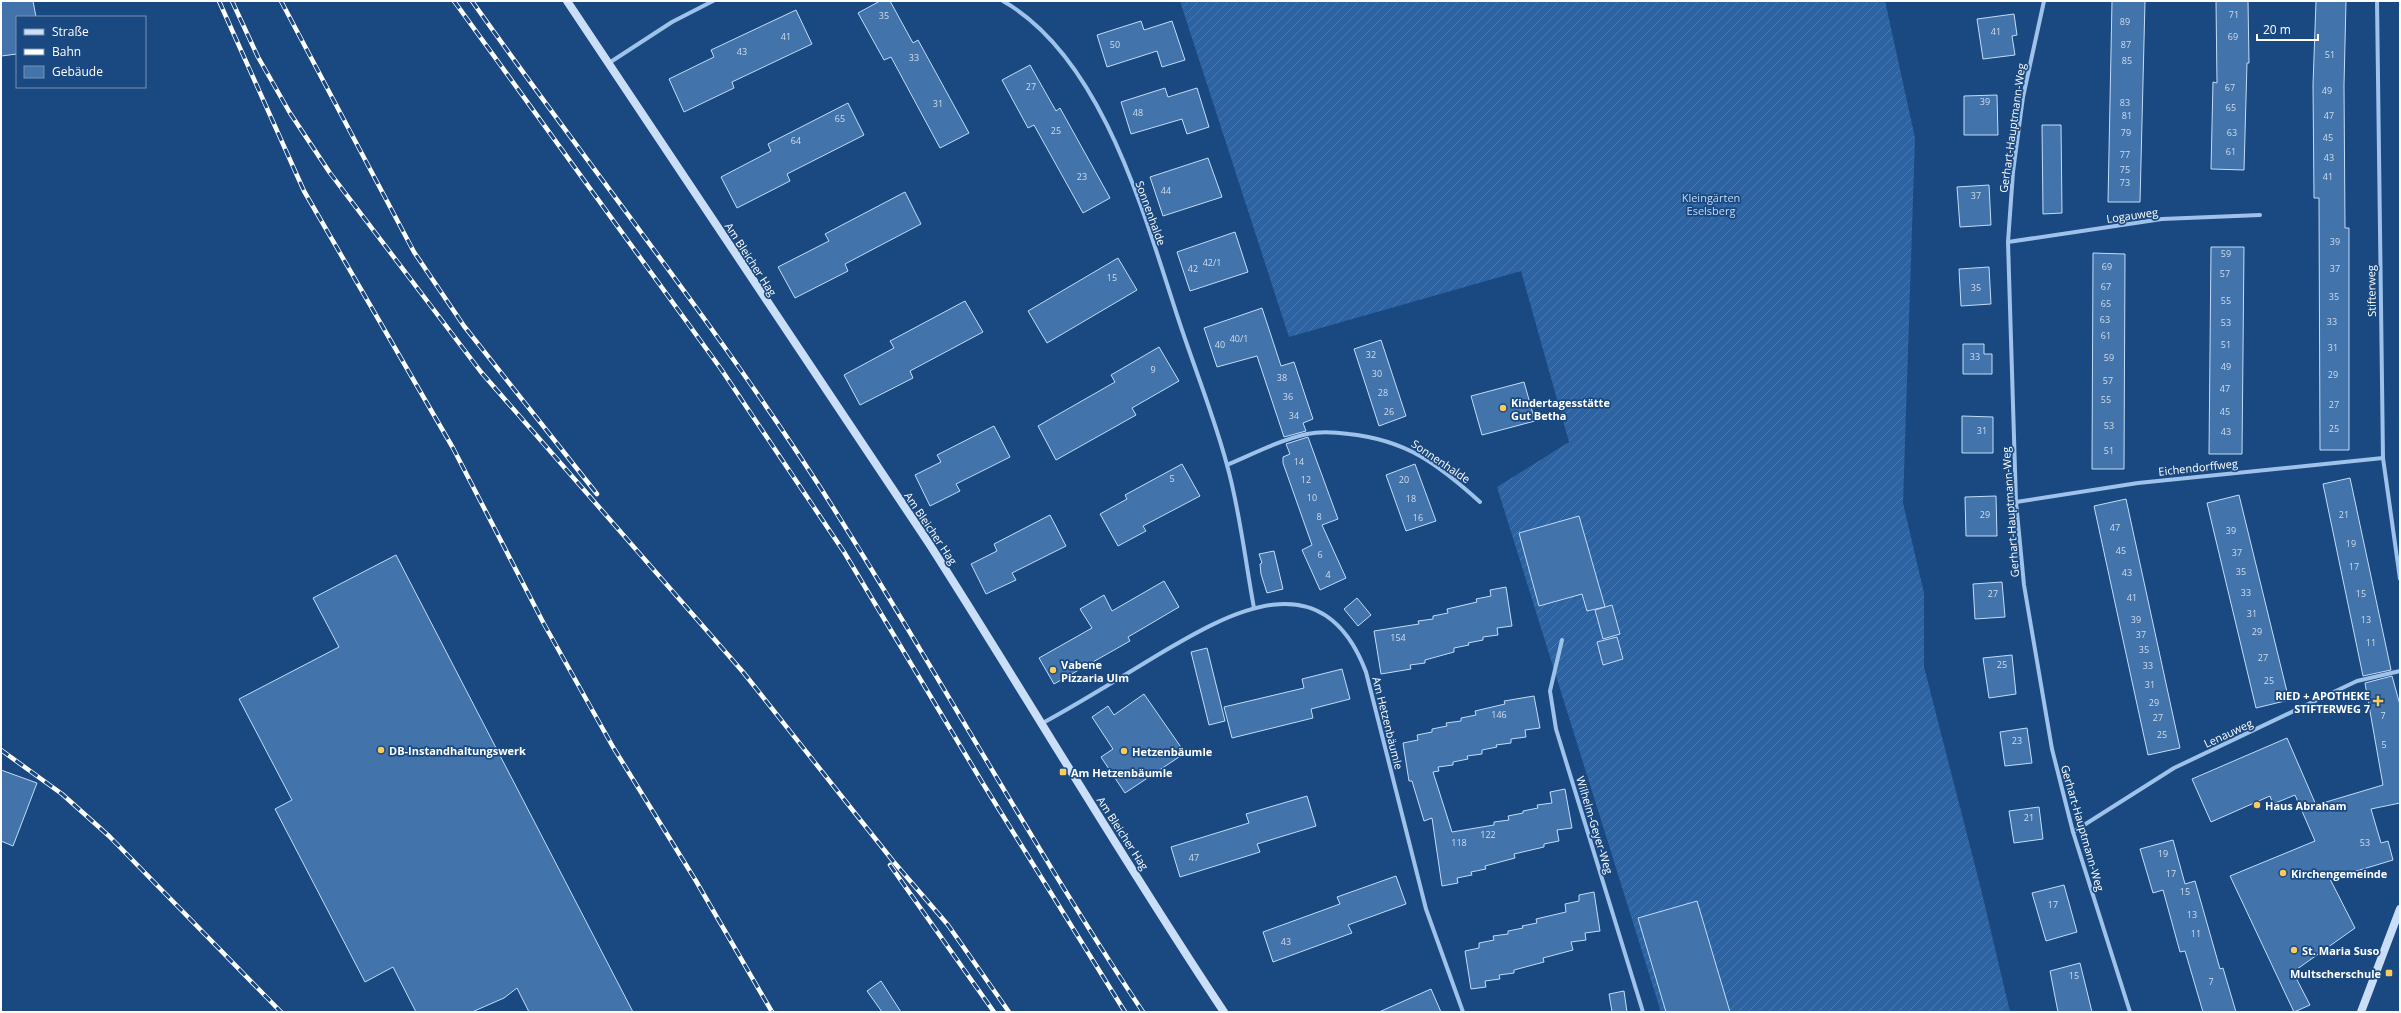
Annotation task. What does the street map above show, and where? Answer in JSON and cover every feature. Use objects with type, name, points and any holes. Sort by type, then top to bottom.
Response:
[{"type":"street","name":"Am Bleicher Hag","points":[[567,1],[800,354],[930,545],[981,625],[1040,724],[1224,1012]]},
{"type":"street","points":[[609,63],[672,22],[713,1]]},
{"type":"street","name":"Sonnenhalde","points":[[1003,1],[1046,35],[1077,72],[1098,104],[1145,220],[1227,464],[1254,608]]},
{"type":"street","name":"Gerhart-Hauptmann-Weg","points":[[2044,1],[2023,97],[2013,172],[2008,242],[2016,502],[2024,585],[2052,749],[2073,832],[2130,1012]]},
{"type":"street","name":"Stifterweg","points":[[2377,1],[2383,458],[2400,579]]},
{"type":"street","name":"Logauweg","points":[[2008,242],[2162,219],[2260,215]]},
{"type":"street","name":"Sonnenhalde","points":[[1227,464],[1306,434],[1325,431],[1376,436],[1400,444],[1425,458],[1458,481],[1480,502]]},
{"type":"street","name":"Eichendorffweg","points":[[2016,502],[2138,483],[2383,458]]},
{"type":"street","name":"Am Hetzenbäumle","points":[[1040,724],[1172,647],[1234,614],[1254,608],[1293,604],[1319,612],[1335,622],[1347,635],[1358,651],[1372,694],[1426,909],[1463,1012]]},
{"type":"street","name":"Wilhelm-Geyer-Weg","points":[[1562,640],[1550,691],[1556,729],[1643,1012]]},
{"type":"street","name":"Lenauweg","points":[[2073,832],[2174,768],[2357,681],[2400,671]]},
{"type":"street","points":[[2361,1012],[2400,909]]},
{"type":"green space","name":"Kleingärten Eselsberg","points":[[1180,1],[1885,1],[1915,138],[1903,503],[1924,593],[1924,667],[1981,889],[2010,1012],[1661,1012],[1497,487],[1569,442],[1521,271],[1289,337]]},
{"type":"building","points":[[1,1],[33,1],[36,16],[16,16],[16,54],[1,56]]},
{"type":"building","points":[[880,1],[890,1],[913,43],[918,40],[969,133],[940,148],[891,57],[884,60],[858,13]]},
{"type":"building","points":[[2112,1],[2145,1],[2140,202],[2108,202]]},
{"type":"building","points":[[2216,1],[2248,1],[2249,63],[2247,63],[2244,170],[2211,169],[2213,82],[2217,83]]},
{"type":"building","points":[[2316,1],[2346,1],[2344,85],[2345,228],[2349,228],[2349,450],[2320,450],[2319,198],[2314,198],[2313,85]]},
{"type":"building","points":[[796,10],[812,44],[732,82],[734,88],[684,112],[669,79],[714,57],[711,50]]},
{"type":"building","points":[[2014,14],[2017,35],[2012,36],[2015,55],[1983,59],[1977,19]]},
{"type":"building","points":[[1141,21],[1144,30],[1172,21],[1185,60],[1162,67],[1157,51],[1107,67],[1097,35]]},
{"type":"building","points":[[1030,65],[1056,111],[1060,108],[1110,198],[1083,213],[1034,125],[1028,128],[1002,80]]},
{"type":"building","points":[[1165,88],[1168,97],[1197,88],[1209,127],[1187,134],[1182,119],[1131,134],[1121,102]]},
{"type":"building","points":[[1997,95],[1998,135],[1964,135],[1964,96]]},
{"type":"building","points":[[848,103],[864,135],[787,174],[790,181],[737,208],[721,177],[771,151],[768,144]]},
{"type":"building","points":[[2042,125],[2061,125],[2062,213],[2043,214]]},
{"type":"building","points":[[1208,158],[1222,197],[1163,216],[1150,177]]},
{"type":"building","points":[[1989,185],[1991,225],[1960,227],[1957,187]]},
{"type":"building","points":[[905,192],[921,224],[845,264],[848,271],[795,298],[778,267],[829,241],[825,234]]},
{"type":"building","points":[[1235,232],[1248,272],[1190,291],[1177,252]]},
{"type":"building","points":[[2211,247],[2244,247],[2242,454],[2209,454]]},
{"type":"building","points":[[2093,253],[2125,254],[2124,469],[2092,469]]},
{"type":"building","points":[[1118,258],[1137,290],[1047,343],[1028,311]]},
{"type":"building","points":[[1989,267],[1991,304],[1961,306],[1959,269]]},
{"type":"building","points":[[965,301],[983,332],[910,371],[913,378],[860,405],[844,375],[894,348],[890,341]]},
{"type":"building","points":[[1262,308],[1281,366],[1294,362],[1313,419],[1303,423],[1306,431],[1284,437],[1257,356],[1217,367],[1204,328]]},
{"type":"building","points":[[1381,340],[1406,416],[1379,426],[1354,349]]},
{"type":"building","points":[[1963,344],[1984,344],[1984,354],[1992,354],[1992,374],[1963,374]]},
{"type":"building","points":[[1159,347],[1179,381],[1132,408],[1136,415],[1056,460],[1038,426],[1115,382],[1111,375]]},
{"type":"building","name":"Kindertagesstätte Gut Betha","points":[[1524,382],[1535,421],[1482,435],[1471,396]]},
{"type":"building","points":[[1962,416],[1993,417],[1993,453],[1962,453]]},
{"type":"building","points":[[994,426],[1010,457],[956,484],[960,491],[930,506],[915,475],[941,462],[937,455]]},
{"type":"building","points":[[1308,437],[1338,519],[1322,525],[1346,578],[1320,590],[1302,550],[1312,545],[1283,463],[1283,457],[1290,454],[1286,444]]},
{"type":"building","points":[[1182,464],[1200,496],[1143,526],[1146,531],[1118,546],[1100,514],[1127,499],[1125,495]]},
{"type":"building","points":[[1415,464],[1436,521],[1406,531],[1386,475]]},
{"type":"building","points":[[2350,478],[2391,670],[2363,676],[2323,484]]},
{"type":"building","points":[[2239,495],[2289,700],[2256,708],[2207,503]]},
{"type":"building","points":[[1996,496],[1997,536],[1966,536],[1965,497]]},
{"type":"building","points":[[2126,499],[2180,748],[2148,755],[2094,506]]},
{"type":"building","points":[[1050,515],[1066,546],[1012,573],[1016,580],[986,594],[971,564],[997,551],[994,544]]},
{"type":"building","points":[[1579,516],[1605,607],[1587,611],[1582,594],[1539,606],[1519,533]]},
{"type":"building","points":[[1274,551],[1283,589],[1267,593],[1261,574],[1260,564],[1262,563],[1259,554]]},
{"type":"building","name":"DB-Instandhaltungswerk","points":[[396,555],[633,1012],[529,1012],[517,988],[504,998],[472,1012],[416,1012],[393,967],[365,982],[275,809],[292,800],[239,699],[339,647],[313,598]]},
{"type":"building","points":[[1164,581],[1179,607],[1128,637],[1130,641],[1054,684],[1039,658],[1092,628],[1080,609],[1104,595],[1112,611]]},
{"type":"building","points":[[2002,582],[2005,617],[1975,619],[1973,584]]},
{"type":"building","points":[[1506,587],[1512,626],[1497,628],[1498,635],[1483,637],[1483,640],[1454,648],[1454,652],[1425,660],[1425,663],[1410,665],[1411,669],[1381,674],[1374,631],[1419,624],[1418,621],[1433,619],[1433,616],[1448,613],[1447,609],[1477,602],[1476,599],[1491,596],[1490,590]]},
{"type":"building","points":[[1357,598],[1371,615],[1358,626],[1344,609]]},
{"type":"building","points":[[1612,605],[1620,634],[1603,639],[1595,610]]},
{"type":"building","points":[[1617,637],[1623,659],[1603,665],[1597,642]]},
{"type":"building","points":[[1207,648],[1225,721],[1209,725],[1191,652]]},
{"type":"building","points":[[2012,655],[2016,694],[1989,698],[1983,658]]},
{"type":"building","points":[[1342,669],[1350,699],[1311,709],[1313,718],[1232,738],[1224,707],[1304,688],[1302,679]]},
{"type":"building","points":[[2392,676],[2400,705],[2400,803],[2371,809],[2381,843],[2388,841],[2393,860],[2330,879],[2355,928],[2293,972],[2310,1005],[2294,1012],[2230,876],[2315,841],[2295,795],[2273,804],[2270,796],[2211,822],[2192,779],[2287,738],[2316,805],[2383,785],[2365,683]]},
{"type":"building","points":[[1144,694],[1185,753],[1125,793],[1101,757],[1113,749],[1092,717],[1108,706],[1114,715]]},
{"type":"building","points":[[1534,696],[1540,728],[1525,730],[1526,737],[1511,739],[1511,743],[1496,745],[1497,747],[1482,750],[1482,754],[1467,756],[1468,759],[1453,762],[1453,765],[1438,767],[1439,771],[1433,772],[1452,832],[1494,825],[1494,822],[1509,820],[1508,816],[1538,808],[1537,805],[1552,803],[1550,792],[1565,789],[1572,828],[1557,830],[1559,841],[1544,844],[1544,847],[1514,854],[1515,858],[1485,866],[1486,869],[1471,872],[1472,875],[1457,878],[1458,883],[1442,886],[1432,818],[1424,821],[1412,781],[1409,781],[1403,743],[1418,740],[1417,735],[1432,732],[1432,729],[1447,726],[1446,723],[1461,721],[1461,718],[1476,715],[1475,711],[1505,704],[1504,701]]},
{"type":"building","points":[[2027,728],[2032,763],[2005,766],[2000,732]]},
{"type":"building","points":[[1,770],[37,783],[13,846],[1,841]]},
{"type":"building","points":[[1307,796],[1316,826],[1257,844],[1260,852],[1180,877],[1171,847],[1249,823],[1246,814]]},
{"type":"building","points":[[2039,807],[2043,839],[2014,843],[2009,811]]},
{"type":"building","points":[[2173,840],[2185,884],[2195,881],[2220,969],[2223,968],[2236,1012],[2203,1012],[2185,951],[2180,952],[2163,890],[2153,893],[2140,849]]},
{"type":"building","points":[[1396,876],[1406,904],[1348,925],[1352,933],[1273,962],[1263,932],[1340,904],[1337,897]]},
{"type":"building","points":[[2064,885],[2077,932],[2046,941],[2032,893]]},
{"type":"building","points":[[1594,892],[1600,931],[1585,933],[1586,940],[1571,942],[1573,950],[1543,958],[1544,962],[1514,970],[1514,973],[1499,975],[1500,979],[1485,981],[1486,987],[1471,989],[1465,951],[1479,948],[1479,943],[1494,940],[1493,936],[1508,934],[1508,931],[1537,923],[1536,919],[1566,912],[1565,904],[1579,901],[1579,895]]},
{"type":"building","points":[[1697,901],[1730,1012],[1666,1012],[1638,918]]},
{"type":"building","points":[[2080,963],[2092,1012],[2058,1012],[2050,971]]},
{"type":"building","points":[[881,981],[901,1012],[882,1012],[867,991]]},
{"type":"building","points":[[1431,989],[1441,1012],[1379,1012]]},
{"type":"building","points":[[1624,991],[1627,1012],[1612,1012],[1609,994]]},
{"type":"railway","points":[[219,1],[304,191],[453,448],[544,624],[613,747],[696,881],[772,1012]]},
{"type":"railway","points":[[232,1],[258,57],[290,113],[330,173],[481,372],[743,672],[893,861],[948,925],[1009,1012]]},
{"type":"railway","points":[[281,1],[414,252],[464,326],[597,494]]},
{"type":"railway","points":[[454,1],[721,369],[844,552],[982,782],[1125,1012]]},
{"type":"railway","points":[[472,1],[693,303],[779,425],[861,552],[1060,882],[1143,1012]]},
{"type":"railway","points":[[1,750],[62,794],[109,836],[281,1012]]},
{"type":"railway","points":[[890,865],[994,1012]]},
{"type":"place","name":"Kindertagesstätte Gut Betha","points":[[1503,408]]},
{"type":"place","name":"Vabene Pizzaria Ulm","points":[[1053,670]]},
{"type":"place","name":"RIED + APOTHEKE STIFTERWEG 7","points":[[2378,701]]},
{"type":"place","name":"DB-Instandhaltungswerk","points":[[381,750]]},
{"type":"place","name":"Hetzenbäumle","points":[[1124,751]]},
{"type":"place","name":"Am Hetzenbäumle","points":[[1063,772]]},
{"type":"place","name":"Haus Abraham","points":[[2257,805]]},
{"type":"place","name":"Kirchengemeinde","points":[[2283,873]]},
{"type":"place","name":"St. Maria Suso","points":[[2294,950]]},
{"type":"place","name":"Multscherschule","points":[[2389,973]]}]
